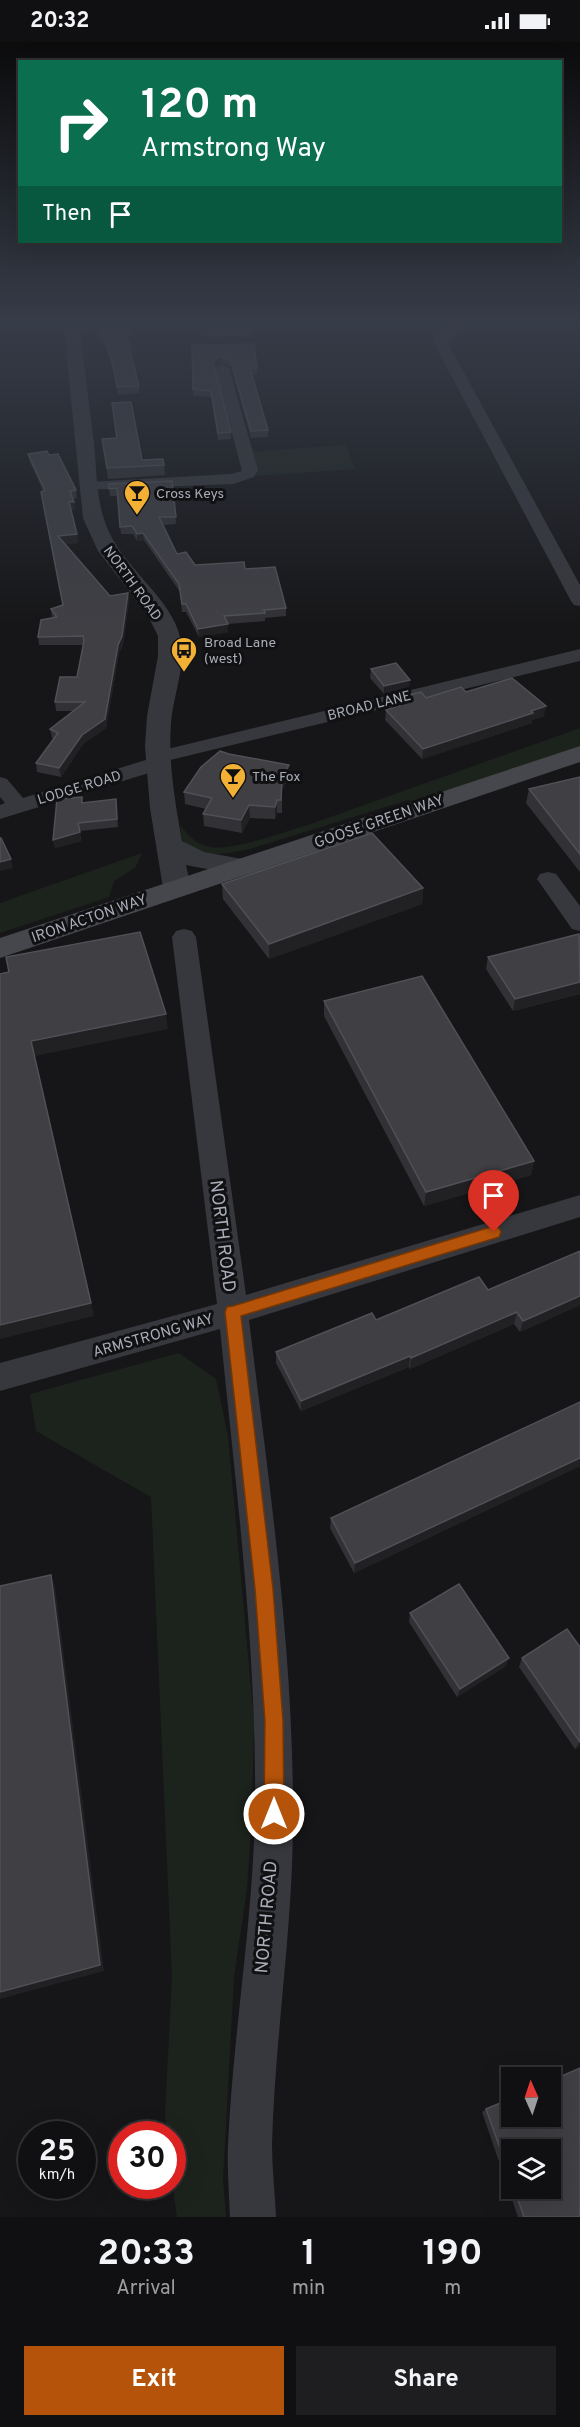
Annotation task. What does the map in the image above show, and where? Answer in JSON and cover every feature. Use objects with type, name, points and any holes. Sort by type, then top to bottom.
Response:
[{"type":"main road","name":"GOOSE GREEN WAY","points":[[177,888],[580,754]]},
{"type":"main road","name":"IRON ACTON WAY","points":[[0,948],[177,888]]},
{"type":"street","name":"NORTH ROAD","points":[[82,422],[93,516],[101,540],[155,612],[168,636],[169,653],[161,701],[158,761],[177,888]]},
{"type":"street","points":[[89,487],[233,479],[248,474],[250,470],[237,422]]},
{"type":"street","points":[[484,422],[580,601]]},
{"type":"street","name":"BROAD LANE","points":[[158,761],[580,655]]},
{"type":"street","name":"LODGE ROAD","points":[[10,809],[158,761]]},
{"type":"street","points":[[0,783],[10,809]]},
{"type":"street","points":[[169,845],[197,859],[243,867]]},
{"type":"street","points":[[548,879],[580,923]]},
{"type":"street","name":"NORTH ROAD","points":[[184,937],[233,1312],[264,1589],[274,1721],[274,1814],[270,1891],[250,2146],[253,2217]]},
{"type":"street","name":"ARMSTRONG WAY","points":[[0,1377],[233,1312],[580,1206]]},
{"type":"shaded area","points":[[346,445],[355,469],[256,476],[250,452]]},
{"type":"shaded area","points":[[580,728],[580,746],[416,802],[408,800],[250,849],[207,854],[191,849],[182,837],[180,825],[188,835],[202,845],[215,848],[256,841],[308,825]]},
{"type":"shaded area","points":[[142,853],[135,868],[114,881],[109,897],[0,933],[0,903]]},
{"type":"shaded area","points":[[179,1353],[216,1379],[228,1436],[254,1721],[252,1813],[247,1889],[234,1977],[223,2180],[226,2217],[177,2217],[174,2199],[186,2199],[186,2121],[166,2121],[172,1977],[151,1497],[36,1431],[30,1394]]},
{"type":"building","points":[[115,422],[135,422],[142,460],[163,459],[164,465],[107,468],[102,439],[117,438]]},
{"type":"building","points":[[216,422],[228,422],[231,432],[218,433]]},
{"type":"building","points":[[248,422],[266,422],[268,430],[251,431]]},
{"type":"building","points":[[47,451],[49,455],[58,454],[76,490],[70,491],[74,502],[69,502],[77,534],[58,536],[110,596],[128,593],[122,636],[118,645],[105,719],[82,735],[59,768],[36,763],[58,733],[50,729],[85,702],[55,702],[60,677],[77,677],[84,641],[83,636],[38,637],[41,620],[57,617],[51,609],[63,605],[41,492],[45,490],[28,454]]},
{"type":"building","points":[[172,481],[176,517],[159,517],[177,554],[186,552],[195,565],[244,562],[245,569],[275,567],[286,608],[264,610],[265,613],[224,616],[228,624],[198,629],[186,604],[182,604],[179,584],[143,533],[137,534],[132,526],[120,527],[117,488],[109,489],[109,484]]},
{"type":"building","points":[[396,663],[410,680],[384,686],[371,669]]},
{"type":"building","points":[[512,678],[546,706],[531,711],[533,713],[423,749],[386,710],[401,705],[395,698],[421,692],[426,698],[461,687],[466,692]]},
{"type":"building","name":"The Fox","points":[[220,751],[289,765],[282,778],[281,800],[277,800],[275,807],[249,805],[241,820],[203,814],[212,798],[184,792],[201,767]]},
{"type":"building","points":[[580,777],[580,854],[529,789]]},
{"type":"building","points":[[82,797],[82,803],[116,799],[117,819],[78,823],[80,832],[53,840],[57,799]]},
{"type":"building","points":[[372,833],[423,888],[269,944],[222,884]]},
{"type":"building","points":[[0,838],[11,859],[0,862]]},
{"type":"building","points":[[140,932],[166,1014],[31,1041],[91,1303],[0,1325],[0,974],[9,972],[6,957]]},
{"type":"building","points":[[579,934],[580,982],[515,999],[488,957]]},
{"type":"building","points":[[422,976],[534,1161],[426,1192],[324,1001]]},
{"type":"building","points":[[580,1251],[580,1296],[523,1321],[517,1312],[411,1358],[410,1356],[301,1401],[276,1352],[372,1313],[376,1320],[479,1277],[488,1290]]},
{"type":"building","points":[[580,1402],[580,1458],[355,1563],[331,1518]]},
{"type":"building","points":[[51,1575],[100,1965],[0,1992],[0,1586]]},
{"type":"building","points":[[459,1584],[509,1658],[460,1689],[410,1613]]},
{"type":"building","points":[[567,1629],[580,1647],[580,1742],[522,1658]]},
{"type":"building","points":[[580,2068],[580,2217],[524,2217],[518,2199],[561,2199],[561,2139],[501,2139],[501,2151],[486,2109],[501,2103],[501,2127],[561,2127],[561,2076]]},
{"type":"place","name":"Cross Keys","points":[[137,516]]},
{"type":"place","name":"Broad Lane (west)","points":[[184,673]]},
{"type":"place","name":"The Fox","points":[[233,799]]},
{"type":"route","points":[[274,1814],[274,1721],[264,1589],[233,1312],[494,1232]]}]
